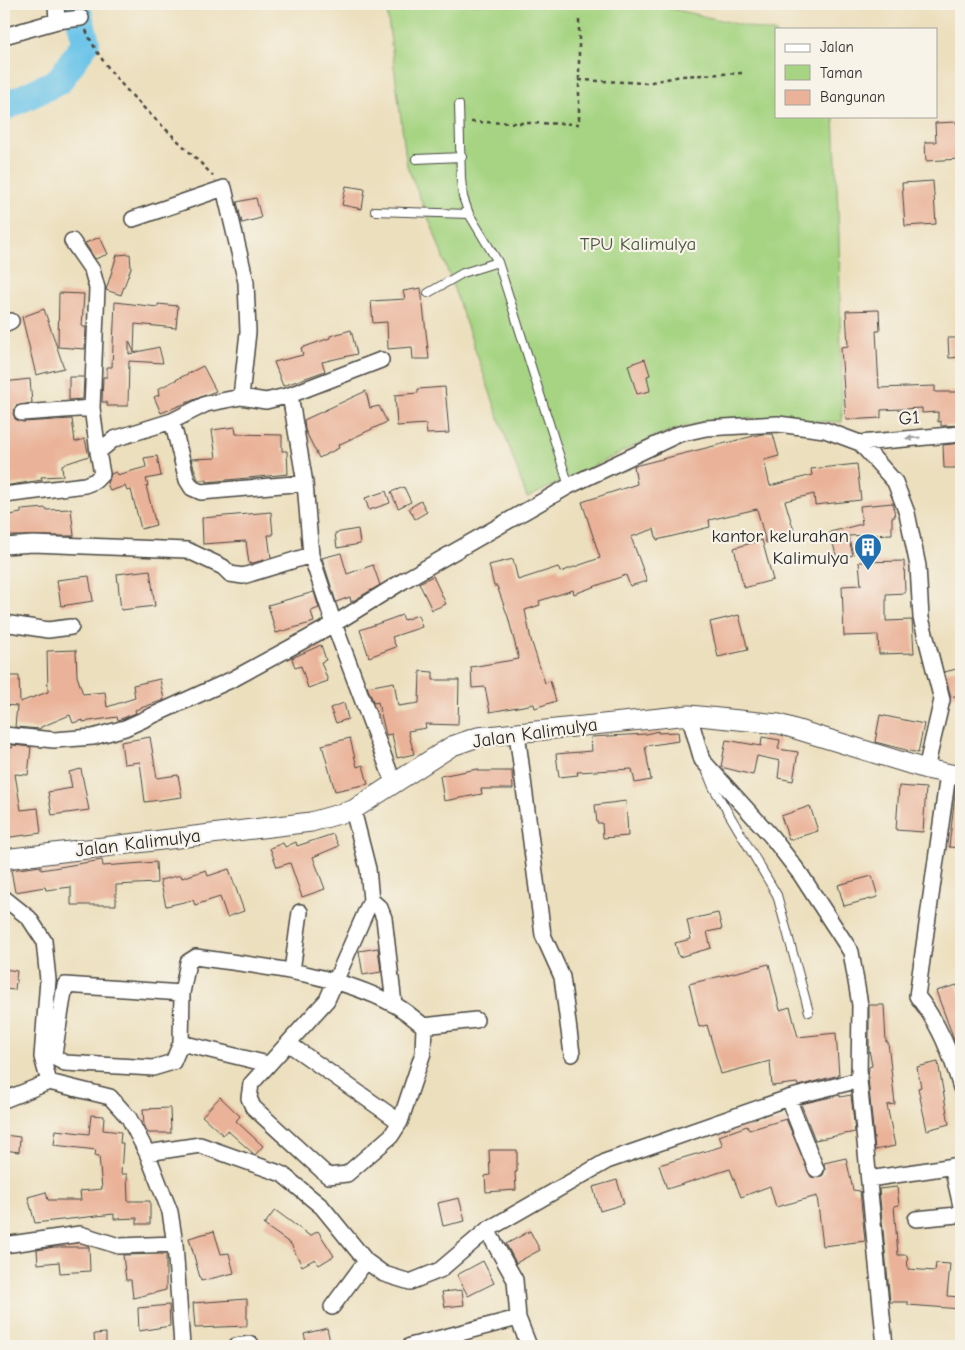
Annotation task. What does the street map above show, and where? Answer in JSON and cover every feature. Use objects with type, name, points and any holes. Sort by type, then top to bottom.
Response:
[{"type":"street","points":[[4,36],[69,20],[56,4]]},
{"type":"street","points":[[134,219],[224,188],[246,282],[248,332],[241,397]]},
{"type":"street","points":[[4,495],[85,485],[95,481],[102,474],[92,408],[97,288],[92,270],[72,241]]},
{"type":"street","points":[[98,452],[114,439],[172,421],[206,404],[241,397],[266,401],[290,395],[381,360]]},
{"type":"street","points":[[290,395],[305,483],[311,555],[334,624],[394,784]]},
{"type":"street","points":[[22,413],[92,408]]},
{"type":"street","points":[[172,421],[187,480],[192,488],[201,492],[305,483]]},
{"type":"street","points":[[4,735],[54,740],[93,737],[125,728],[233,679],[334,624],[395,586],[570,486],[678,434],[706,428],[778,424],[825,430],[860,443],[895,482],[907,513],[918,566],[921,618],[942,700],[926,769]]},
{"type":"street","name":"G1","points":[[860,443],[961,434]]},
{"type":"street","points":[[4,546],[33,544],[187,550],[223,567],[230,574],[243,576],[311,555]]},
{"type":"street","points":[[4,623],[48,630],[71,628]]},
{"type":"street","points":[[689,715],[702,760],[789,860],[837,928],[850,952],[860,1005],[860,1080],[885,1346]]},
{"type":"street","name":"Jalan Kalimulya","points":[[4,859],[311,822],[353,810],[452,746],[478,737],[689,715],[779,724],[926,769],[954,775]]},
{"type":"street","points":[[517,733],[544,935],[562,977],[572,1054]]},
{"type":"street","points":[[954,775],[917,996],[932,1014],[944,1038],[961,1088]]},
{"type":"street","points":[[353,810],[368,869],[371,900],[337,981],[327,1000],[252,1084],[249,1098],[252,1107],[328,1176],[347,1174],[391,1136],[400,1122],[423,1053],[424,1026]]},
{"type":"street","points":[[4,898],[29,918],[44,941],[48,980],[42,1057],[49,1082]]},
{"type":"street","points":[[371,900],[380,908],[384,918],[394,1004]]},
{"type":"street","points":[[292,971],[300,912]]},
{"type":"street","points":[[182,993],[64,985],[55,1058],[65,1063],[153,1068],[173,1062],[181,1043],[182,993],[188,962],[196,957],[292,971],[337,981],[394,1004],[424,1026],[476,1020]]},
{"type":"street","points":[[181,1043],[268,1064]]},
{"type":"street","points":[[289,1044],[400,1122]]},
{"type":"street","points":[[147,1152],[200,1145],[282,1174],[322,1207],[366,1261],[384,1274],[410,1282],[440,1270],[487,1230],[606,1161],[788,1098],[860,1080]]},
{"type":"street","points":[[4,1100],[49,1082],[110,1097],[128,1118],[147,1152],[170,1212],[175,1244],[182,1346]]},
{"type":"street","points":[[788,1098],[816,1169]]},
{"type":"street","points":[[868,1179],[957,1166],[960,1213],[957,1215],[916,1219]]},
{"type":"street","points":[[487,1230],[515,1280],[518,1318],[529,1346]]},
{"type":"street","points":[[4,1245],[80,1234],[119,1246],[175,1244]]},
{"type":"street","points":[[332,1307],[366,1261]]},
{"type":"street","points":[[410,1346],[518,1318]]},
{"type":"lane","points":[[459,105],[462,157],[460,180],[469,214],[498,262],[570,486]]},
{"type":"lane","points":[[416,159],[462,157]]},
{"type":"lane","points":[[376,210],[469,214]]},
{"type":"lane","points":[[428,293],[463,273],[498,262]]},
{"type":"lane","points":[[702,760],[713,787],[777,895],[809,1012]]},
{"type":"path","points":[[460,122],[579,124],[579,16]]},
{"type":"path","points":[[69,20],[92,44],[111,70],[177,142],[200,162],[224,188]]},
{"type":"path","points":[[579,80],[647,83],[681,76],[742,73]]},
{"type":"green space","name":"TPU Kalimulya","points":[[386,4],[651,4],[775,33],[775,118],[834,118],[839,235],[842,422],[730,418],[698,423],[655,436],[527,498],[434,232],[407,166]]},
{"type":"building","points":[[957,122],[960,159],[926,161],[925,142],[936,142],[935,123]]},
{"type":"building","points":[[933,181],[936,224],[905,226],[902,183]]},
{"type":"building","points":[[346,186],[365,189],[362,209],[342,205]]},
{"type":"building","points":[[256,198],[261,218],[242,223],[237,202]]},
{"type":"building","points":[[100,237],[108,254],[95,259],[85,243]]},
{"type":"building","points":[[130,254],[131,268],[121,295],[106,290],[117,255]]},
{"type":"building","points":[[421,288],[429,359],[413,359],[412,347],[388,349],[387,322],[373,323],[371,301],[405,299],[403,291]]},
{"type":"building","points":[[59,293],[84,294],[82,327],[86,327],[85,349],[58,347]]},
{"type":"building","points":[[115,302],[158,307],[158,304],[178,306],[176,328],[135,324],[134,352],[129,341],[129,354],[159,347],[163,363],[129,361],[128,406],[107,406],[107,402],[102,402],[103,377],[107,377],[107,367],[112,367]]},
{"type":"building","points":[[44,309],[64,368],[36,375],[22,317]]},
{"type":"building","points":[[879,310],[880,331],[876,331],[879,388],[935,386],[935,392],[961,392],[961,425],[941,426],[941,421],[938,422],[938,412],[922,413],[922,408],[881,410],[881,418],[846,420],[841,347],[848,346],[846,311]]},
{"type":"building","points":[[351,330],[357,354],[322,362],[325,371],[283,386],[274,362],[303,355],[301,348]]},
{"type":"building","points":[[948,338],[961,338],[961,357],[949,358]]},
{"type":"building","points":[[645,359],[650,375],[647,376],[650,391],[637,394],[628,365]]},
{"type":"building","points":[[203,366],[216,391],[161,413],[154,397],[159,395],[158,389]]},
{"type":"building","points":[[69,377],[84,377],[83,399],[69,400]]},
{"type":"building","points":[[30,379],[32,403],[16,406],[13,413],[15,419],[23,422],[72,419],[75,442],[85,439],[89,456],[62,465],[63,476],[41,477],[42,480],[4,486],[4,382]]},
{"type":"building","points":[[445,387],[449,433],[427,434],[426,424],[397,426],[395,395],[418,393],[418,389]]},
{"type":"building","points":[[366,391],[370,408],[379,406],[387,422],[338,445],[339,448],[319,458],[305,430],[304,420]]},
{"type":"building","points":[[235,427],[236,434],[282,435],[282,451],[287,451],[288,474],[207,482],[207,480],[198,480],[191,459],[216,458],[212,430]]},
{"type":"building","points":[[762,434],[773,434],[779,456],[764,460],[770,486],[812,475],[811,469],[857,464],[861,500],[815,505],[814,494],[785,501],[795,534],[766,543],[757,509],[709,520],[710,527],[657,540],[654,529],[631,537],[647,581],[630,586],[626,575],[574,594],[573,590],[539,601],[540,605],[525,610],[531,640],[545,683],[550,681],[556,701],[535,708],[534,704],[490,712],[485,687],[472,688],[471,667],[519,659],[508,617],[497,586],[494,586],[489,565],[513,559],[518,580],[558,567],[560,572],[600,558],[582,502],[637,484],[634,466]]},
{"type":"building","points":[[961,443],[961,468],[944,468],[943,445]]},
{"type":"building","points":[[157,456],[161,476],[146,479],[156,525],[141,529],[131,490],[127,491],[125,486],[110,491],[107,483],[111,474],[116,472],[117,475],[146,467],[144,458]]},
{"type":"building","points":[[404,487],[411,502],[398,508],[391,492]]},
{"type":"building","points":[[386,491],[390,503],[369,510],[365,498]]},
{"type":"building","points":[[421,501],[427,512],[415,519],[409,508]]},
{"type":"building","points":[[893,503],[895,517],[892,517],[892,534],[848,536],[853,555],[837,559],[830,532],[862,524],[860,506]]},
{"type":"building","points":[[46,508],[46,510],[71,509],[74,536],[6,536],[4,516],[21,513],[21,510]]},
{"type":"building","points":[[271,512],[273,535],[268,535],[271,558],[249,564],[246,541],[203,544],[202,518]]},
{"type":"building","points":[[358,529],[360,544],[337,548],[335,533]]},
{"type":"building","points":[[762,540],[773,580],[744,588],[734,548]]},
{"type":"building","points":[[341,553],[347,574],[373,565],[380,585],[351,602],[350,597],[336,602],[322,558]]},
{"type":"building","points":[[904,561],[905,593],[886,594],[886,621],[912,620],[914,653],[879,654],[878,635],[844,636],[842,586],[861,585],[859,562]]},
{"type":"building","points":[[150,570],[155,606],[121,610],[117,574]]},
{"type":"building","points":[[89,576],[93,601],[61,606],[57,580]]},
{"type":"building","points":[[433,576],[446,604],[432,610],[419,583]]},
{"type":"building","points":[[314,592],[319,608],[311,611],[314,622],[276,633],[268,605]]},
{"type":"building","points":[[402,615],[404,620],[418,615],[422,627],[392,637],[396,647],[369,657],[360,630]]},
{"type":"building","points":[[739,615],[748,650],[718,657],[710,622]]},
{"type":"building","points":[[321,645],[326,660],[321,662],[328,681],[308,688],[301,666],[295,668],[292,658]]},
{"type":"building","points":[[76,650],[77,676],[83,694],[105,692],[107,707],[135,698],[133,685],[160,679],[164,700],[135,710],[136,713],[118,720],[117,717],[83,722],[83,720],[73,723],[70,715],[40,729],[15,727],[17,706],[4,705],[4,676],[19,676],[20,702],[48,692],[47,651]]},
{"type":"building","points":[[961,668],[961,694],[951,697],[944,672]]},
{"type":"building","points":[[420,671],[433,672],[433,680],[459,680],[458,725],[425,724],[426,728],[408,731],[414,754],[397,758],[392,734],[386,735],[378,702],[374,703],[367,687],[394,682],[398,706],[419,703]]},
{"type":"building","points":[[344,703],[348,719],[336,723],[330,708]]},
{"type":"building","points":[[880,715],[924,724],[918,753],[875,742]]},
{"type":"building","points":[[658,731],[658,733],[678,732],[679,741],[645,746],[651,780],[635,783],[632,769],[577,772],[578,775],[559,777],[556,754],[592,751],[591,737],[646,734]]},
{"type":"building","points":[[150,737],[157,778],[178,775],[182,797],[145,802],[140,762],[124,764],[121,742]]},
{"type":"building","points":[[762,737],[780,740],[778,749],[798,752],[793,781],[778,778],[780,761],[757,756],[753,775],[721,767],[726,740],[761,746]]},
{"type":"building","points":[[350,738],[357,767],[363,765],[368,784],[335,791],[322,745]]},
{"type":"building","points":[[13,745],[31,747],[28,775],[15,774],[21,810],[38,808],[41,833],[4,838],[4,746],[12,748]]},
{"type":"building","points":[[81,769],[89,810],[52,815],[48,792],[72,788],[69,772]]},
{"type":"building","points":[[478,769],[478,771],[512,771],[513,789],[481,789],[482,794],[444,801],[440,776]]},
{"type":"building","points":[[899,786],[926,788],[923,832],[896,830]]},
{"type":"building","points":[[956,786],[961,787],[961,848],[949,847]]},
{"type":"building","points":[[626,801],[628,836],[603,838],[602,823],[597,823],[595,805]]},
{"type":"building","points":[[810,806],[818,831],[789,840],[781,816]]},
{"type":"building","points":[[333,834],[339,846],[313,857],[325,889],[302,897],[290,863],[277,867],[270,848],[283,843],[285,847],[296,842],[297,846]]},
{"type":"building","points":[[102,860],[103,866],[156,862],[157,883],[116,885],[116,905],[71,905],[71,887],[46,890],[45,887],[15,892],[11,870],[41,866],[41,870]]},
{"type":"building","points":[[229,869],[244,911],[227,917],[220,897],[195,905],[193,900],[166,906],[160,880],[181,875],[182,878],[206,870],[208,876]]},
{"type":"building","points":[[872,876],[878,897],[844,906],[838,885]]},
{"type":"building","points":[[718,913],[722,929],[707,932],[711,948],[679,957],[675,943],[691,939],[687,920]]},
{"type":"building","points":[[378,948],[381,972],[363,975],[359,951]]},
{"type":"building","points":[[769,964],[780,1010],[790,1007],[798,1037],[836,1033],[839,1075],[798,1086],[797,1083],[772,1086],[770,1061],[721,1074],[707,1025],[699,1027],[689,984]]},
{"type":"building","points":[[4,969],[17,971],[15,990],[4,989]]},
{"type":"building","points":[[957,985],[961,1000],[961,1058],[936,991]]},
{"type":"building","points":[[869,1005],[884,1005],[886,1042],[888,1042],[895,1104],[887,1105],[895,1146],[875,1150],[868,1078],[869,1067],[872,1066],[869,1049]]},
{"type":"building","points":[[938,1062],[949,1124],[927,1130],[918,1088],[921,1087],[917,1067]]},
{"type":"building","points":[[840,1095],[840,1097],[851,1095],[855,1132],[815,1140],[801,1104]]},
{"type":"building","points":[[220,1097],[240,1116],[236,1121],[263,1146],[255,1155],[227,1130],[223,1135],[202,1116]]},
{"type":"building","points":[[170,1108],[171,1133],[148,1133],[144,1127],[143,1109]]},
{"type":"building","points":[[91,1115],[104,1116],[103,1130],[121,1132],[120,1143],[123,1143],[121,1174],[127,1174],[128,1201],[150,1201],[150,1224],[137,1224],[137,1218],[114,1219],[114,1214],[35,1223],[28,1197],[46,1192],[48,1200],[81,1200],[80,1191],[102,1189],[99,1156],[95,1155],[96,1150],[54,1145],[56,1130],[89,1134]]},
{"type":"building","points":[[786,1119],[811,1177],[819,1178],[823,1175],[825,1170],[824,1163],[846,1158],[853,1190],[860,1191],[865,1241],[823,1246],[817,1196],[776,1207],[770,1186],[741,1197],[730,1169],[667,1189],[659,1165],[723,1146],[719,1136],[747,1126],[749,1130]]},
{"type":"building","points":[[4,1135],[20,1137],[19,1152],[4,1150]]},
{"type":"building","points":[[489,1150],[517,1150],[516,1190],[486,1192],[485,1176],[490,1175]]},
{"type":"building","points":[[617,1180],[624,1204],[600,1211],[593,1187]]},
{"type":"building","points":[[897,1187],[899,1205],[894,1206],[898,1255],[907,1255],[908,1269],[935,1271],[936,1263],[950,1264],[947,1296],[961,1297],[961,1309],[908,1305],[908,1302],[890,1302],[879,1189]]},
{"type":"building","points":[[459,1198],[465,1221],[443,1226],[438,1203]]},
{"type":"building","points":[[275,1210],[310,1236],[318,1231],[334,1256],[319,1265],[315,1259],[302,1266],[291,1244],[264,1225]]},
{"type":"building","points":[[214,1231],[221,1254],[229,1253],[234,1273],[201,1281],[189,1238]]},
{"type":"building","points":[[530,1231],[540,1250],[516,1263],[506,1244]]},
{"type":"building","points":[[54,1247],[89,1247],[90,1271],[60,1273],[59,1262],[38,1264],[37,1250]]},
{"type":"building","points":[[166,1254],[166,1290],[133,1298],[131,1280],[126,1280],[123,1255]]},
{"type":"building","points":[[483,1261],[494,1283],[468,1296],[457,1275]]},
{"type":"building","points":[[462,1290],[464,1305],[445,1307],[442,1292]]},
{"type":"building","points":[[247,1299],[247,1326],[195,1328],[193,1303]]},
{"type":"building","points":[[169,1305],[170,1326],[139,1331],[138,1308]]},
{"type":"building","points":[[327,1328],[331,1346],[307,1346],[304,1334]]},
{"type":"building","points":[[106,1333],[106,1346],[95,1346],[94,1334]]},
{"type":"waterway","points":[[4,107],[59,81],[86,42],[76,4]]},
{"type":"place","name":"kantor kelurahan Kalimulya","points":[[868,571]]}]
